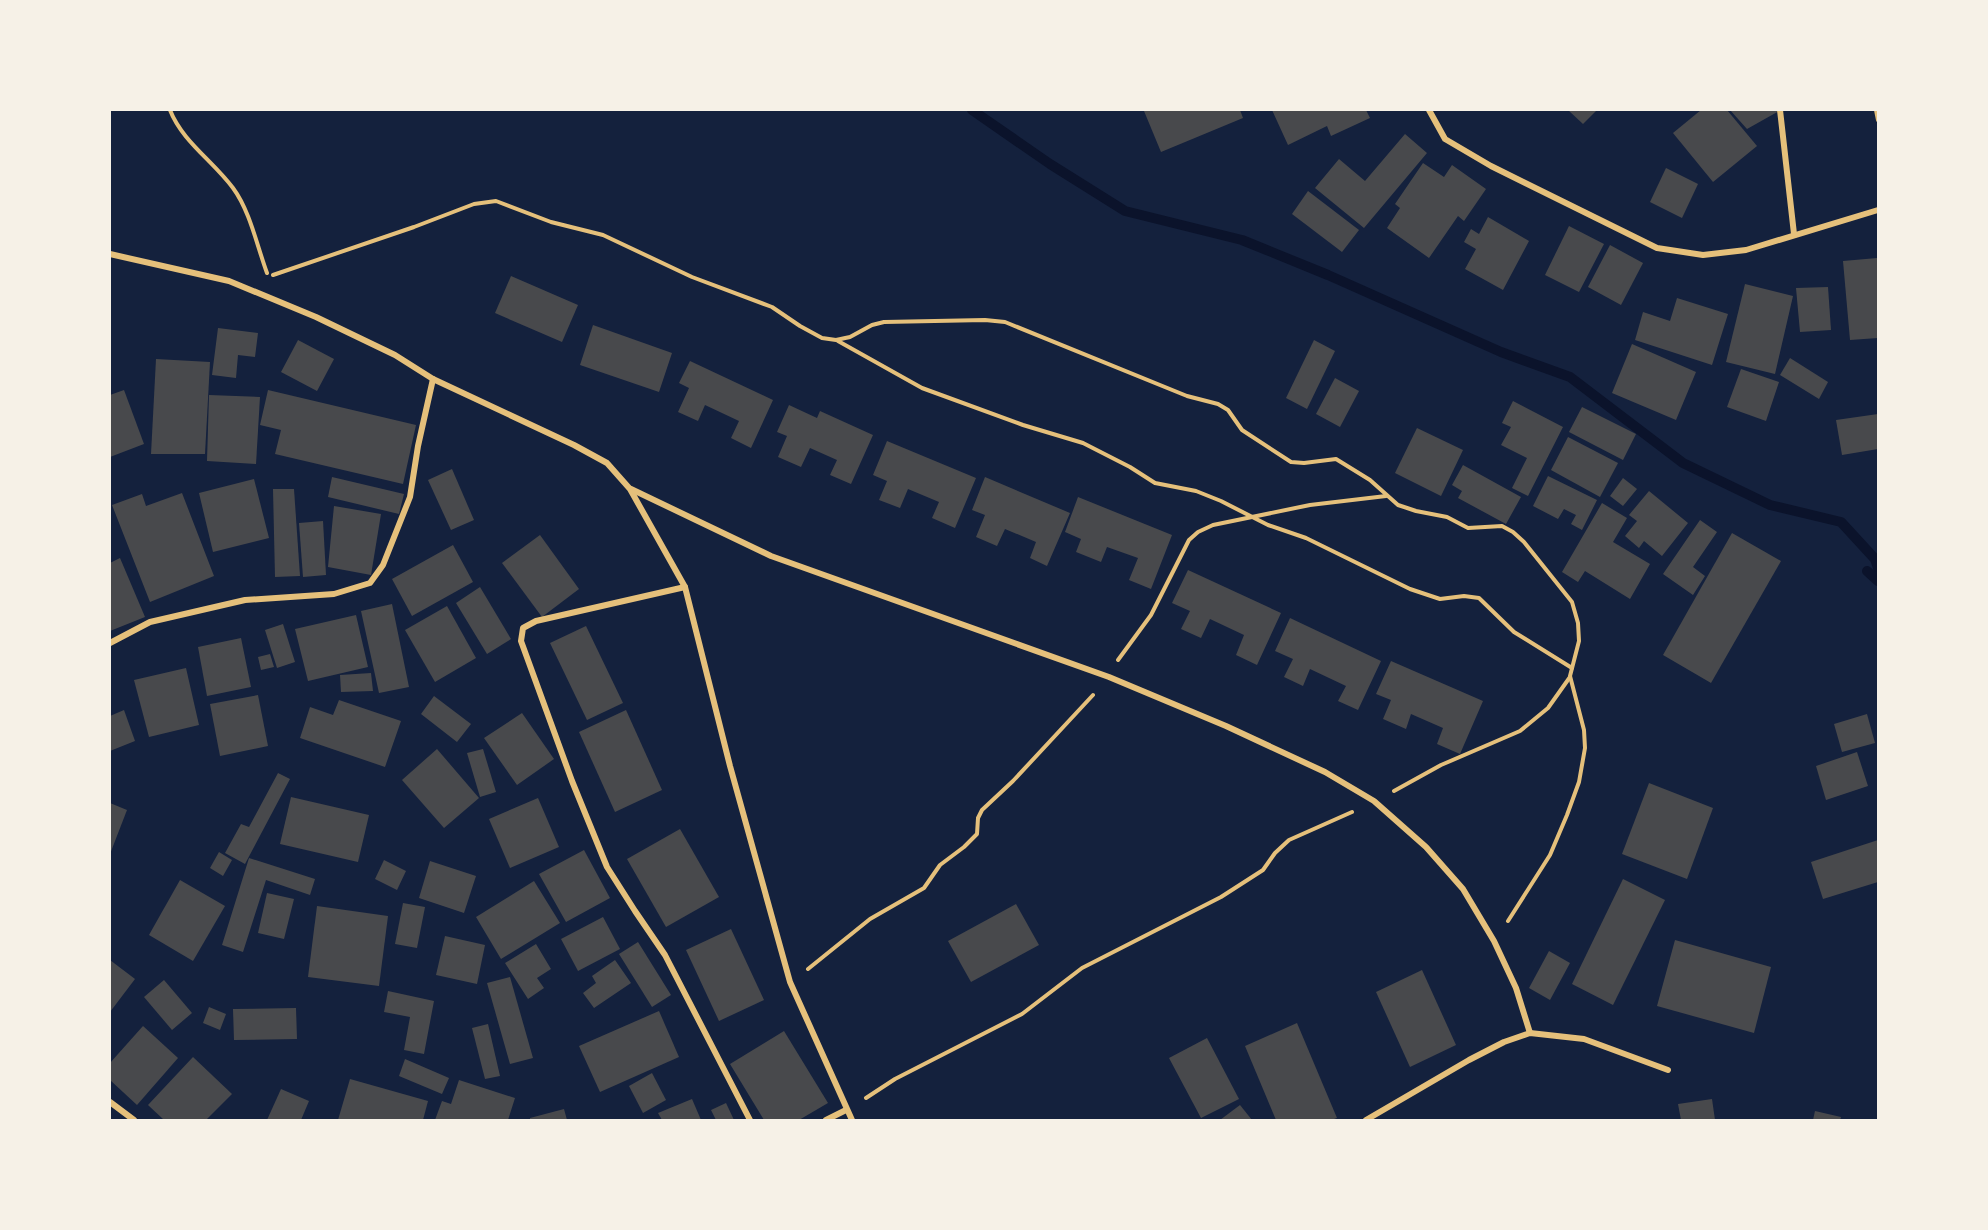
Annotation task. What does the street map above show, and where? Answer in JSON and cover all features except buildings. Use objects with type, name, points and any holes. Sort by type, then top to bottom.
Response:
[{"type":"street","points":[[1429,110],[1444,139],[1491,166],[1658,248],[1703,255],[1746,250],[1878,210]]},
{"type":"street","points":[[1780,110],[1794,234]]},
{"type":"street","points":[[110,254],[229,281],[316,317],[396,355],[433,380],[574,445],[607,463],[630,489],[685,587],[730,766],[790,982],[852,1120]]},
{"type":"street","points":[[110,643],[150,622],[245,600],[334,594],[370,583],[383,565],[410,497],[418,446],[433,380]]},
{"type":"street","points":[[630,489],[771,556],[1109,677],[1226,726],[1324,772],[1374,801],[1426,847],[1463,889],[1494,941],[1516,988],[1530,1033]]},
{"type":"street","points":[[685,587],[536,621],[524,628],[521,641],[572,781],[607,867],[665,955],[750,1120]]},
{"type":"street","points":[[1366,1120],[1469,1060],[1504,1042],[1530,1033],[1584,1039],[1668,1070]]},
{"type":"street","points":[[110,1102],[134,1120]]},
{"type":"street","points":[[826,1120],[846,1110]]},
{"type":"path","points":[[170,110],[176,124],[233,187],[245,206],[268,277]]},
{"type":"path","points":[[1876,110],[1878,120]]},
{"type":"path","points":[[229,281],[268,277],[474,204],[496,201],[551,222],[603,235],[692,277],[771,307],[800,327],[822,338],[836,340],[850,338],[872,325],[884,322],[985,320],[1005,322],[1187,396],[1218,404],[1228,410],[1242,430],[1291,462],[1304,464],[1336,459],[1370,480],[1398,505],[1447,517],[1468,528],[1502,526],[1519,537],[1572,602],[1578,622],[1579,641],[1570,676],[1548,708],[1520,731],[1441,765],[1374,801],[1289,840],[1275,853],[1263,870],[1221,897],[1082,968],[1022,1014],[894,1079],[846,1110]]},
{"type":"path","points":[[836,340],[922,388],[1023,425],[1083,443],[1130,467],[1155,483],[1196,491],[1268,525],[1314,542],[1410,589],[1440,599],[1464,596],[1479,598],[1514,632],[1572,668]]},
{"type":"path","points":[[790,982],[870,919],[924,888],[940,865],[964,848],[977,834],[978,818],[982,810],[1013,781],[1109,677],[1116,662],[1151,615],[1189,540],[1198,532],[1213,525],[1310,505],[1386,495]]},
{"type":"path","points":[[1494,941],[1550,855],[1578,782],[1585,748],[1584,730],[1570,676]]},
{"type":"waterway","points":[[972,110],[1050,164],[1125,211],[1242,240],[1328,275],[1501,352],[1570,377],[1683,463],[1770,505],[1841,522],[1875,559],[1878,568]]},
{"type":"waterway","points":[[1867,571],[1878,581]]}]
